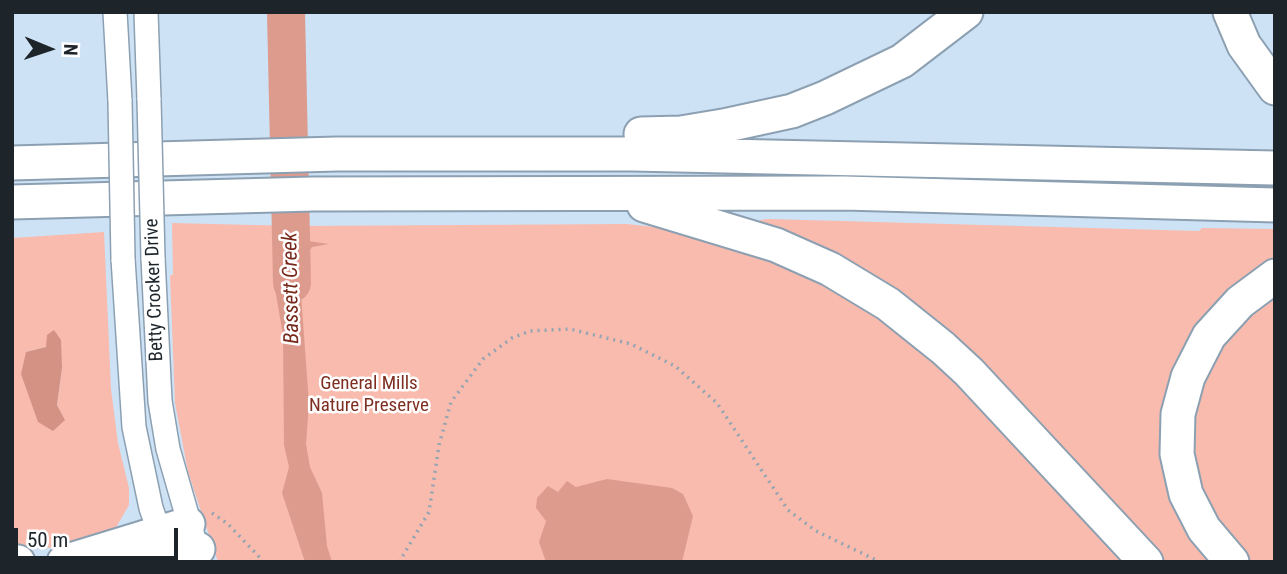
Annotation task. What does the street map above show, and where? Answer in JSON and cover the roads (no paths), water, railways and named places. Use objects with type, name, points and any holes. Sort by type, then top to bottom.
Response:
[{"type":"highway","points":[[466,154],[589,133],[681,133],[792,111],[877,76],[902,61],[966,12]]},
{"type":"highway","points":[[1230,12],[1244,45],[1275,88]]},
{"type":"highway","points":[[12,142],[209,157]]},
{"type":"highway","points":[[12,163],[312,154],[646,154],[1275,167]]},
{"type":"highway","points":[[12,202],[313,194],[844,193],[1275,205]]},
{"type":"highway","points":[[12,224],[67,220],[257,195]]},
{"type":"highway","points":[[608,195],[776,245],[830,269],[888,304],[969,372],[1146,562]]},
{"type":"highway","points":[[1232,562],[1205,529],[1186,494],[1177,454],[1178,414],[1188,377],[1209,336],[1240,302],[1275,276]]},
{"type":"highway","points":[[64,562],[181,546]]},
{"type":"highway","points":[[12,561],[18,562]]},
{"type":"street","name":"Betty Crocker Drive","points":[[115,12],[120,100],[123,259],[133,416],[145,482],[181,546]]},
{"type":"street","name":"Betty Crocker Drive","points":[[146,12],[160,401],[181,546]]},
{"type":"water","points":[[282,230],[302,231],[308,241],[329,244],[312,247],[299,267],[309,403],[306,444],[310,467],[322,493],[327,546],[332,562],[305,562],[282,493],[289,467],[284,445],[283,335],[274,283],[278,277],[276,265],[280,246],[277,239]]},
{"type":"water","points":[[607,479],[672,488],[683,494],[693,516],[682,562],[546,562],[539,542],[546,521],[536,508],[537,498],[548,486],[558,492],[567,481],[576,487]]},
{"type":"waterway","name":"Bassett Creek","points":[[286,12],[292,283]]},
{"type":"park label","name":"General Mills Nature Preserve","points":[[369,395]]}]
